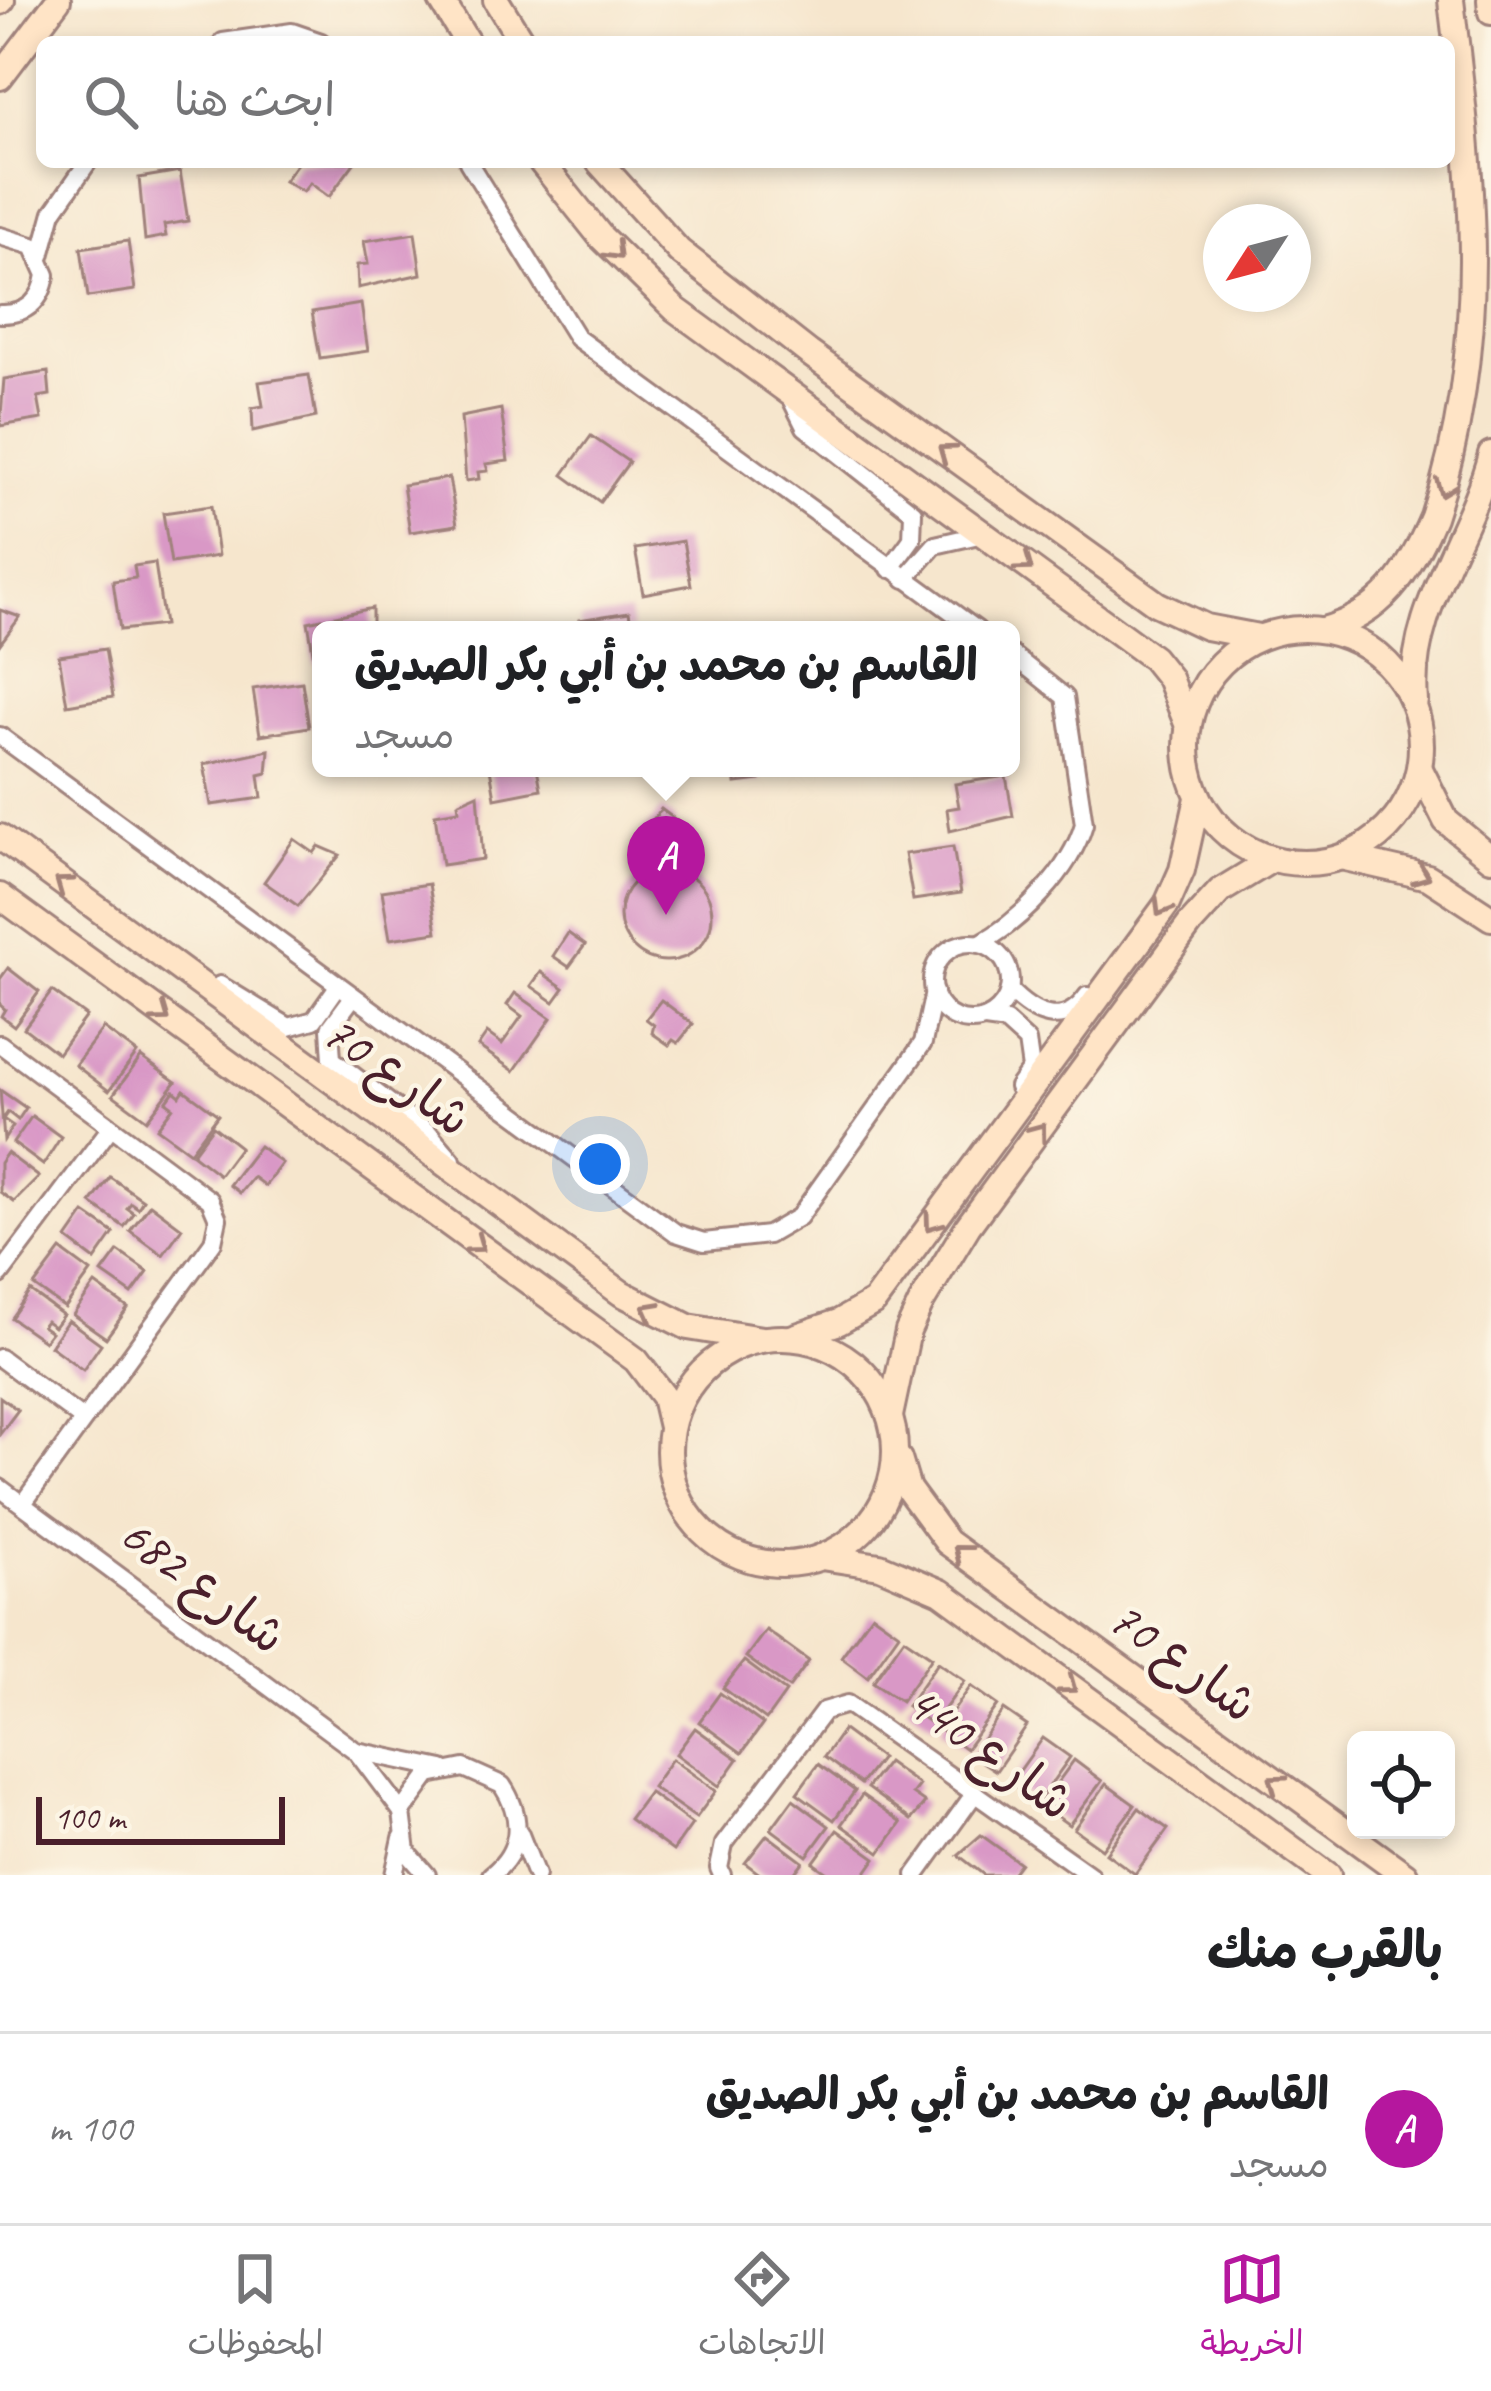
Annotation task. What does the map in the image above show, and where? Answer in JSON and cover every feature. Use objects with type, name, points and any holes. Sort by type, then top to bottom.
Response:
[{"type":"main road","points":[[0,77],[58,0]]},
{"type":"main road","points":[[441,0],[463,36]]},
{"type":"main road","points":[[496,0],[518,36]]},
{"type":"main road","points":[[1420,769],[1393,824],[1343,858],[1319,863],[1271,860],[1221,830],[1198,798],[1186,750],[1188,726],[1212,672],[1259,637],[1291,629],[1323,630],[1364,615],[1396,586],[1446,487],[1470,403],[1483,272],[1451,0]]},
{"type":"main road","points":[[1490,0],[1491,12]]},
{"type":"main road","points":[[546,168],[649,286],[1153,658],[1169,678],[1188,726]]},
{"type":"main road","points":[[604,168],[679,251],[809,353],[1094,558],[1181,617],[1259,637]]},
{"type":"main road","points":[[1491,454],[1464,533],[1423,619],[1414,664],[1420,769],[1446,821],[1491,858]]},
{"type":"main road","points":[[1323,630],[1380,657],[1415,710]]},
{"type":"main road","points":[[792,1338],[839,1322],[874,1302],[1137,946],[1182,870],[1198,798]]},
{"type":"main road","name":"شارع 70","points":[[0,837],[653,1313],[688,1327],[762,1339]]},
{"type":"main road","points":[[1343,858],[1428,877],[1491,918]]},
{"type":"main road","points":[[890,1416],[908,1331],[968,1226],[1190,924],[1220,891],[1271,860]]},
{"type":"main road","name":"شارع 70","points":[[0,896],[636,1360],[657,1383],[671,1427]]},
{"type":"main road","points":[[792,1338],[824,1346],[852,1363],[875,1387],[890,1416],[895,1442],[892,1478],[877,1512],[853,1539],[821,1557],[788,1564],[754,1560],[708,1536],[686,1510],[673,1478],[671,1427],[680,1401],[713,1360],[762,1339],[792,1338]]},
{"type":"main road","name":"شارع 70","points":[[895,1442],[908,1489],[947,1542],[1405,1875]]},
{"type":"main road","name":"شارع 70","points":[[821,1557],[894,1571],[941,1592],[1328,1875]]},
{"type":"street","points":[[264,36],[292,32],[304,36]]},
{"type":"street","points":[[0,314],[19,313],[41,295],[46,275],[41,256],[53,212],[84,168]]},
{"type":"street","points":[[472,168],[577,338],[964,621]]},
{"type":"street","points":[[6,236],[53,212]]},
{"type":"street","points":[[6,236],[41,256]]},
{"type":"street","points":[[788,393],[805,427],[913,512],[916,530],[897,574]]},
{"type":"street","points":[[897,574],[935,545],[985,534]]},
{"type":"street","points":[[923,1043],[940,960],[956,946],[979,944],[1016,922],[1079,840],[1084,824],[1065,697],[1020,661]]},
{"type":"street","points":[[0,736],[676,1233],[704,1242],[768,1235],[792,1223],[923,1043],[962,1020],[984,1019],[1014,1027],[1027,1041],[1032,1060],[998,1116],[993,1139]]},
{"type":"street","points":[[984,1019],[1001,1008],[1010,990],[1006,965],[1016,922]]},
{"type":"street","points":[[129,932],[283,1026],[314,1020],[345,991]]},
{"type":"street","points":[[979,944],[1006,965]]},
{"type":"street","points":[[1010,990],[1037,1014],[1070,1013],[1112,960],[1137,946]]},
{"type":"street","points":[[345,991],[329,1028],[332,1059],[428,1132],[466,1180]]},
{"type":"street","points":[[934,992],[944,1010],[962,1020]]},
{"type":"street","points":[[0,1044],[210,1200],[218,1219],[213,1242],[24,1502]]},
{"type":"street","points":[[0,1275],[111,1127]]},
{"type":"street","points":[[0,1358],[81,1418]]},
{"type":"street","name":"شارع 682","points":[[0,1488],[356,1751],[402,1812]]},
{"type":"street","name":"شارع 440","points":[[722,1875],[718,1868],[724,1844],[814,1723],[838,1706],[858,1707],[1090,1875]]},
{"type":"street","name":"شارع 682","points":[[356,1751],[484,1773],[502,1785],[518,1822]]},
{"type":"street","points":[[394,1875],[402,1812],[417,1785],[444,1769]]},
{"type":"street","points":[[916,1875],[975,1793]]},
{"type":"street","points":[[491,1875],[515,1845],[518,1822]]},
{"type":"street","points":[[518,1822],[536,1875]]},
{"type":"street","points":[[402,1837],[427,1875]]},
{"type":"building","points":[[294,168],[351,168],[329,197],[310,183],[303,192],[284,181]]},
{"type":"building","points":[[180,171],[188,221],[164,225],[166,236],[145,240],[139,178]]},
{"type":"building","points":[[415,233],[421,274],[358,288],[357,265],[368,264],[364,241]]},
{"type":"building","points":[[128,241],[135,290],[88,297],[81,248]]},
{"type":"building","points":[[361,304],[368,351],[320,358],[312,312]]},
{"type":"building","points":[[48,372],[50,395],[38,397],[42,419],[0,426],[4,379]]},
{"type":"building","points":[[309,375],[316,417],[253,431],[252,408],[263,406],[259,382]]},
{"type":"building","points":[[501,409],[508,461],[486,464],[488,471],[478,472],[479,479],[466,481],[461,417]]},
{"type":"building","points":[[591,436],[629,462],[600,502],[563,475]]},
{"type":"building","points":[[449,478],[457,525],[410,532],[403,485]]},
{"type":"building","points":[[211,506],[218,556],[171,563],[163,513]]},
{"type":"building","points":[[683,541],[691,585],[643,594],[635,549]]},
{"type":"building","points":[[155,563],[164,625],[120,630],[113,581],[136,578],[134,566]]},
{"type":"building","points":[[372,608],[372,621],[313,621]]},
{"type":"building","points":[[0,610],[20,617],[0,644]]},
{"type":"building","points":[[629,612],[630,621],[579,621]]},
{"type":"building","points":[[105,649],[113,697],[67,705],[59,656]]},
{"type":"building","points":[[302,682],[309,727],[260,735],[253,689]]},
{"type":"building","points":[[269,750],[267,773],[259,775],[262,798],[211,805],[204,764]]},
{"type":"building","points":[[492,777],[539,777],[541,789],[495,798]]},
{"type":"building","points":[[735,777],[760,777],[760,780],[736,783]]},
{"type":"building","points":[[1006,777],[1013,816],[950,831],[947,809],[959,807],[955,784]]},
{"type":"building","points":[[478,794],[483,859],[442,865],[435,814],[459,810],[458,803]]},
{"type":"building","points":[[661,809],[676,820],[658,845],[642,834]]},
{"type":"building","points":[[294,839],[314,853],[319,846],[340,855],[298,906],[264,882]]},
{"type":"building","points":[[953,847],[961,893],[913,900],[905,854]]},
{"type":"building","points":[[666,869],[698,883],[712,915],[698,947],[666,961],[634,947],[620,915],[634,883]]},
{"type":"building","points":[[429,884],[437,932],[390,939],[382,891]]},
{"type":"building","points":[[568,933],[585,945],[569,967],[553,956]]},
{"type":"building","points":[[8,968],[39,992],[14,1026],[1,1016],[5,1009],[0,1005],[0,979]]},
{"type":"building","points":[[541,972],[564,988],[554,1002],[531,986]]},
{"type":"building","points":[[52,991],[86,1016],[58,1054],[24,1028]]},
{"type":"building","points":[[515,993],[551,1018],[514,1071],[478,1046],[487,1033],[502,1044],[522,1016],[507,1005]]},
{"type":"building","points":[[661,1000],[693,1024],[678,1043],[673,1040],[669,1045],[652,1033],[654,1025],[646,1019]]},
{"type":"building","points":[[103,1028],[137,1053],[109,1091],[75,1065]]},
{"type":"building","points":[[141,1057],[176,1082],[147,1120],[113,1095]]},
{"type":"building","points":[[0,1090],[26,1108],[18,1120],[8,1112],[3,1119],[13,1126],[4,1140]]},
{"type":"building","points":[[184,1090],[218,1115],[190,1152],[157,1128],[173,1107],[166,1102],[174,1091],[180,1096]]},
{"type":"building","points":[[32,1116],[61,1137],[43,1165],[13,1143]]},
{"type":"building","points":[[213,1126],[240,1147],[219,1175],[192,1154]]},
{"type":"building","points":[[259,1146],[282,1163],[265,1186],[253,1177],[240,1193],[229,1185]]},
{"type":"building","points":[[7,1153],[39,1177],[14,1202],[0,1192],[0,1163]]},
{"type":"building","points":[[110,1177],[143,1200],[138,1208],[131,1203],[127,1208],[134,1213],[124,1227],[91,1203]]},
{"type":"building","points":[[150,1204],[182,1228],[163,1255],[130,1231]]},
{"type":"building","points":[[85,1213],[114,1233],[95,1260],[67,1239]]},
{"type":"building","points":[[61,1250],[91,1272],[65,1308],[34,1286]]},
{"type":"building","points":[[118,1251],[148,1272],[132,1294],[102,1273]]},
{"type":"building","points":[[95,1284],[128,1308],[106,1338],[73,1315]]},
{"type":"building","points":[[30,1291],[63,1315],[54,1327],[46,1321],[42,1326],[51,1332],[44,1341],[11,1318]]},
{"type":"building","points":[[68,1320],[101,1344],[83,1370],[50,1346]]},
{"type":"building","points":[[0,1397],[18,1410],[0,1434]]},
{"type":"building","points":[[872,1614],[899,1633],[868,1677],[841,1657]]},
{"type":"building","points":[[766,1630],[809,1661],[789,1688],[746,1657]]},
{"type":"building","points":[[904,1638],[932,1657],[901,1701],[873,1682]]},
{"type":"building","points":[[744,1661],[786,1692],[766,1720],[723,1688]]},
{"type":"building","points":[[938,1662],[965,1681],[933,1725],[907,1706]]},
{"type":"building","points":[[971,1686],[998,1705],[966,1749],[940,1730]]},
{"type":"building","points":[[720,1693],[763,1724],[742,1753],[699,1722]]},
{"type":"building","points":[[1004,1710],[1027,1726],[996,1771],[972,1755]]},
{"type":"building","points":[[695,1728],[738,1759],[719,1786],[676,1754]]},
{"type":"building","points":[[843,1730],[881,1758],[861,1784],[824,1757]]},
{"type":"building","points":[[1043,1738],[1070,1757],[1038,1802],[1011,1783]]},
{"type":"building","points":[[672,1759],[716,1791],[696,1818],[652,1787]]},
{"type":"building","points":[[1074,1760],[1102,1781],[1069,1825],[1041,1805]]},
{"type":"building","points":[[887,1762],[919,1785],[912,1794],[925,1803],[911,1820],[867,1788]]},
{"type":"building","points":[[818,1764],[855,1791],[834,1820],[797,1793]]},
{"type":"building","points":[[1106,1784],[1135,1805],[1102,1849],[1074,1829]]},
{"type":"building","points":[[649,1792],[692,1824],[673,1851],[629,1819]]},
{"type":"building","points":[[862,1795],[901,1823],[880,1853],[841,1825]]},
{"type":"building","points":[[793,1799],[829,1826],[807,1856],[771,1829]]},
{"type":"building","points":[[1139,1808],[1168,1829],[1135,1874],[1106,1853]]},
{"type":"building","points":[[837,1830],[876,1858],[864,1875],[830,1875],[813,1863]]},
{"type":"building","points":[[767,1835],[803,1862],[793,1875],[761,1875],[745,1863]]},
{"type":"building","points":[[981,1835],[1020,1863],[1011,1875],[984,1875],[958,1855]]},
{"type":"place","name":"القاسم بن محمد بن أبي بكر الصديق","points":[[666,915]]}]
